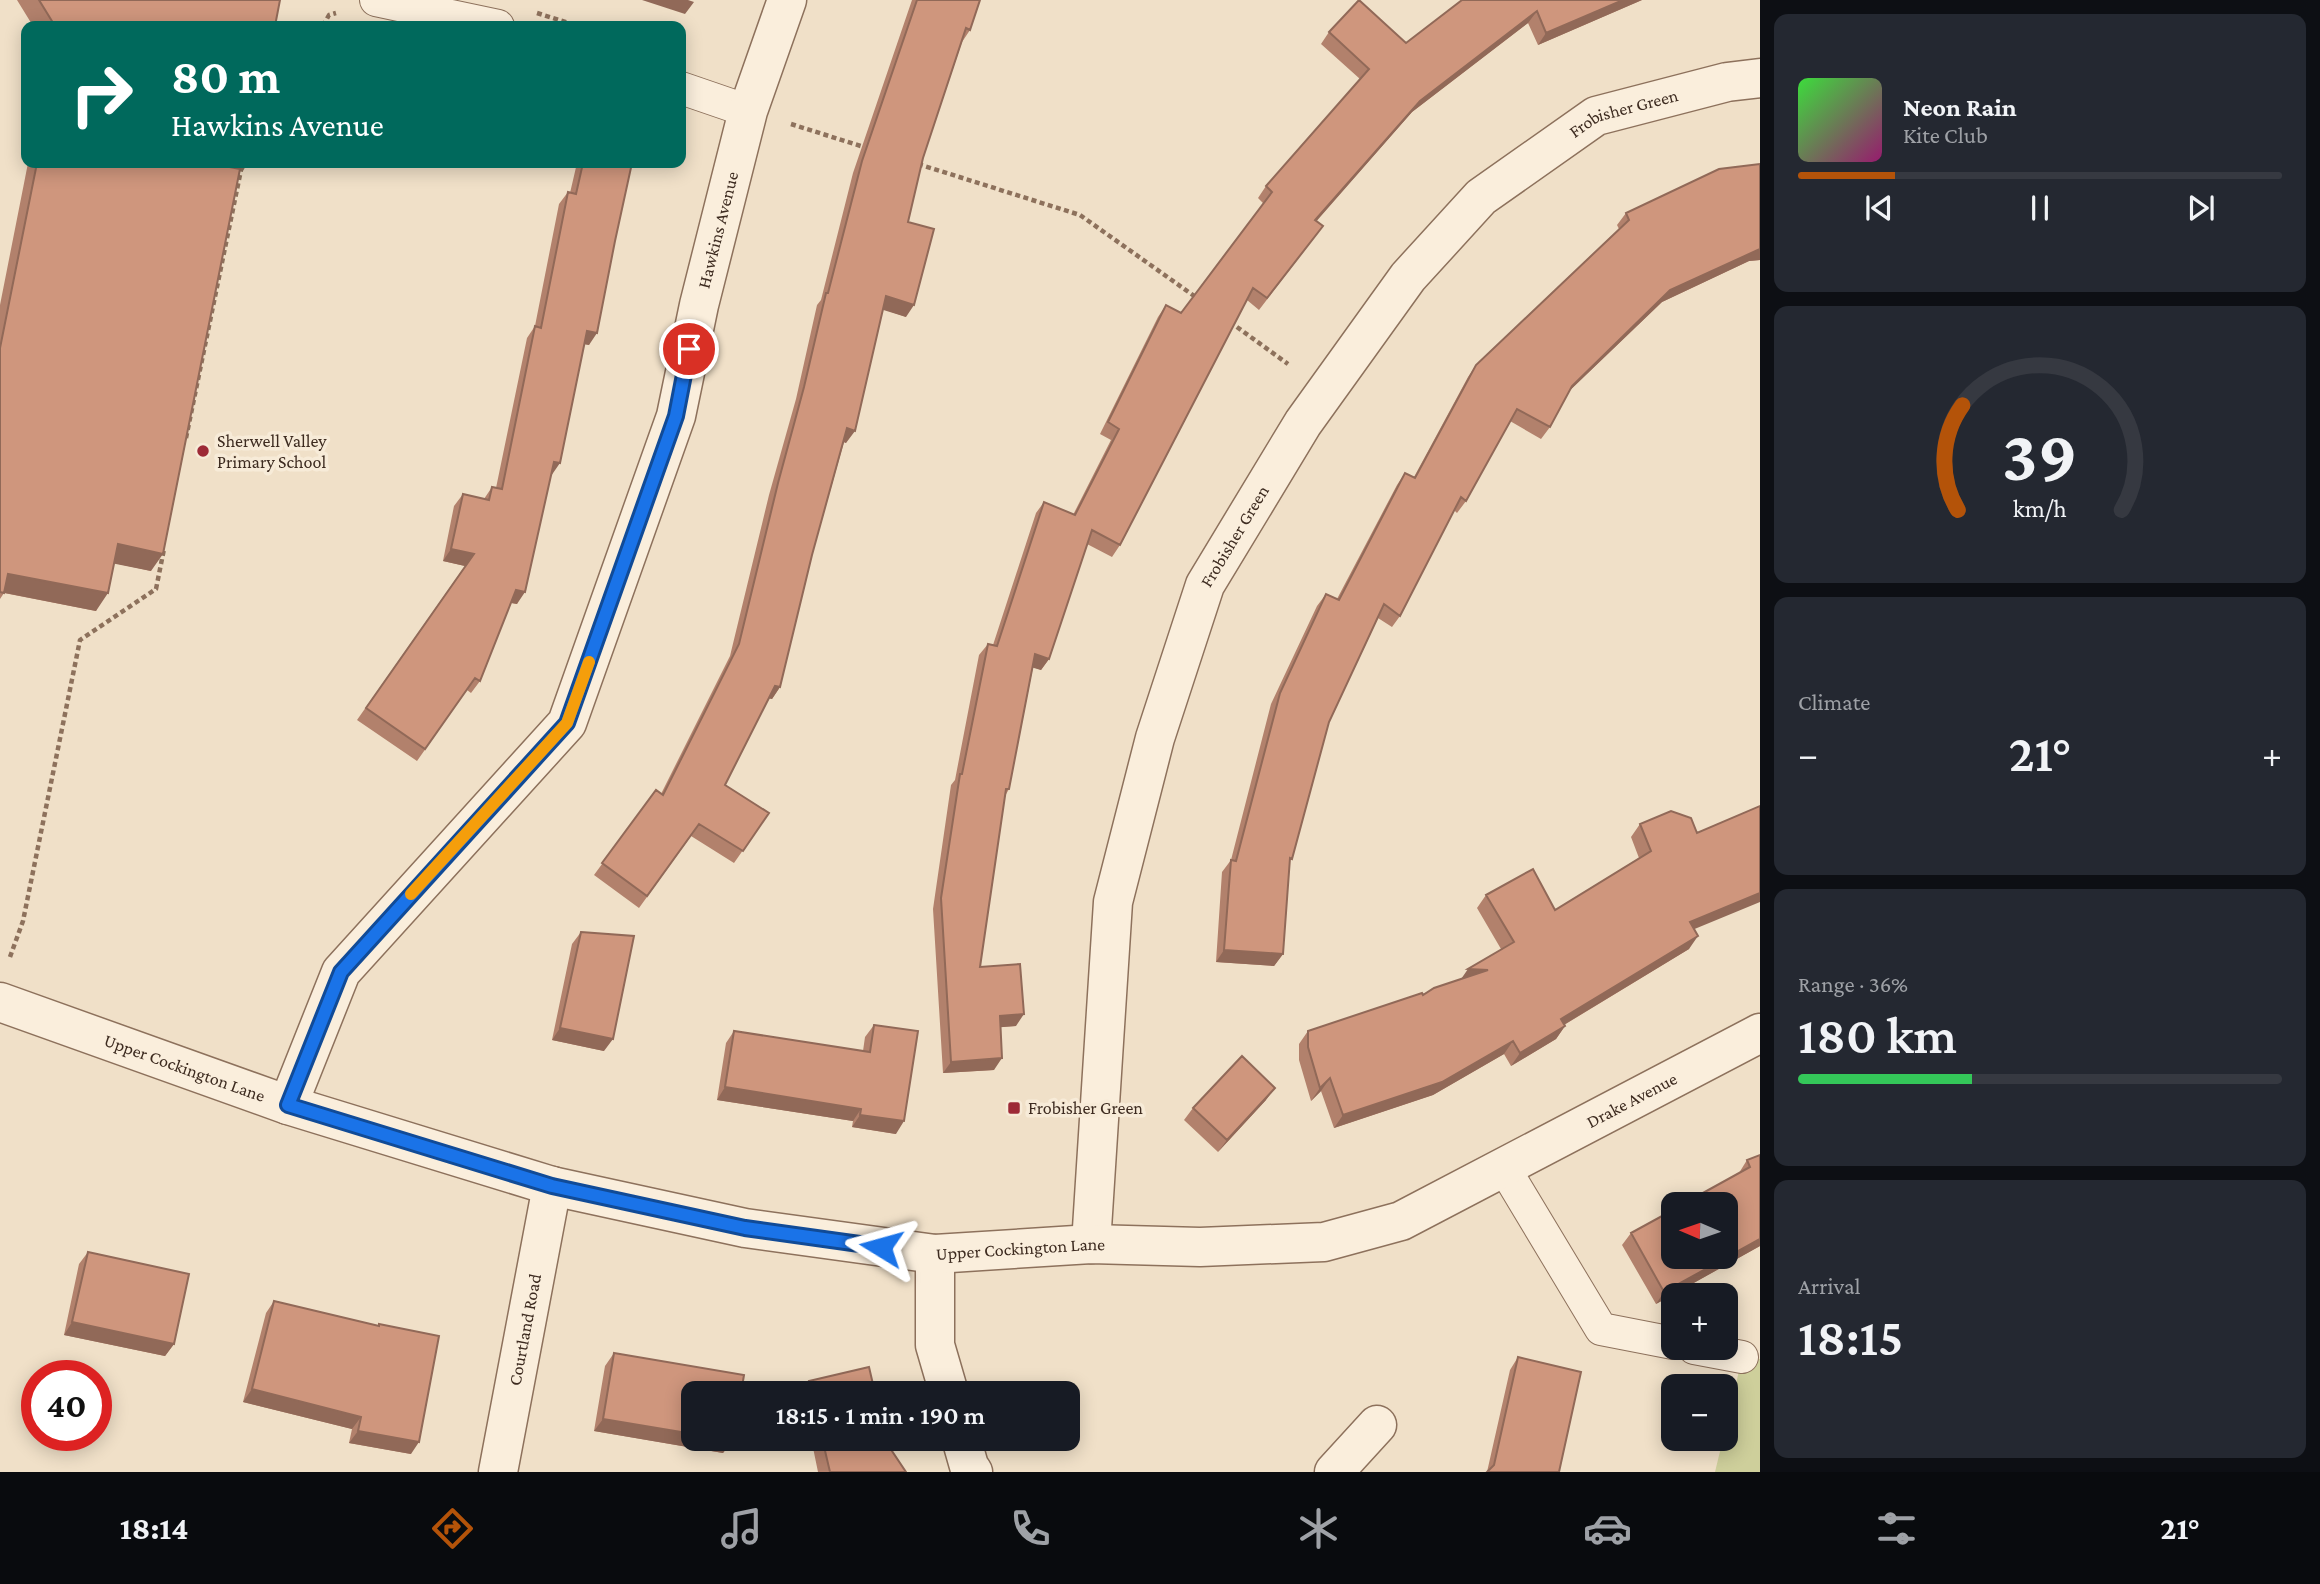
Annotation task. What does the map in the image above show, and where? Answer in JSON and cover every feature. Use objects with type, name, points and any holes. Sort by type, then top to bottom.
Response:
[{"type":"street","name":"Hawkins Avenue","points":[[288,1105],[341,972],[567,723],[676,416],[699,305],[748,111],[787,0]]},
{"type":"street","name":"Frobisher Green","points":[[1091,1244],[1113,902],[1155,738],[1205,585],[1303,423],[1408,277],[1481,197],[1596,116],[1727,82],[1760,78]]},
{"type":"street","name":"Upper Cockington Lane","points":[[4,984],[288,1105],[552,1186],[745,1228],[935,1254],[1091,1244],[1199,1247],[1324,1242],[1401,1221],[1503,1166]]},
{"type":"street","name":"Drake Avenue","points":[[1503,1166],[1760,1033]]},
{"type":"street","name":"Courtland Road","points":[[498,1472],[552,1186]]},
{"type":"street","points":[[935,1254],[935,1345],[946,1381]]},
{"type":"street","points":[[1334,1472],[1377,1425]]},
{"type":"street","points":[[965,1451],[969,1466],[974,1472]]},
{"type":"lane","points":[[376,0],[475,21]]},
{"type":"lane","points":[[686,90],[748,111]]},
{"type":"lane","points":[[1503,1166],[1601,1329],[1661,1341]]},
{"type":"lane","points":[[1738,1356],[1742,1357]]},
{"type":"path","points":[[748,111],[868,148]]},
{"type":"path","points":[[908,161],[1080,215],[1203,303]]},
{"type":"path","points":[[186,440],[241,168]]},
{"type":"path","points":[[1225,319],[1326,391]]},
{"type":"path","points":[[4,984],[23,921],[80,640],[156,589],[164,548]]},
{"type":"green space","points":[[1742,1357],[1760,1359],[1760,1472],[1715,1472],[1720,1451],[1738,1451],[1738,1375]]},
{"type":"building","points":[[39,0],[280,0],[276,21],[52,21]]},
{"type":"building","points":[[917,0],[980,0],[970,30],[966,28],[923,158],[908,222],[934,229],[914,305],[886,296],[855,431],[847,428],[780,687],[775,686],[725,785],[769,813],[743,851],[699,824],[647,896],[602,863],[656,790],[663,795],[739,644],[826,293],[862,161]]},
{"type":"building","points":[[1359,0],[1406,43],[1462,0],[1623,0],[1546,33],[1537,11],[1420,101],[1315,220],[1323,226],[1267,298],[1253,288],[1120,545],[1092,530],[1049,659],[1035,654],[1009,789],[1006,789],[980,967],[1020,964],[1024,1014],[1000,1016],[1002,1058],[951,1062],[941,898],[960,774],[988,644],[997,646],[1044,502],[1075,515],[1119,429],[1108,422],[1166,305],[1181,313],[1272,192],[1266,186],[1369,69],[1329,32]]},
{"type":"building","points":[[1760,164],[1760,249],[1670,290],[1572,386],[1550,427],[1517,409],[1466,501],[1461,497],[1400,616],[1384,604],[1329,722],[1292,859],[1290,858],[1283,954],[1224,950],[1231,860],[1236,861],[1280,693],[1326,594],[1339,600],[1405,473],[1415,478],[1476,365],[1629,220],[1626,213],[1719,169]]},
{"type":"building","points":[[36,168],[240,169],[163,554],[118,544],[108,593],[8,574],[4,593],[0,592],[0,348]]},
{"type":"building","points":[[582,168],[631,168],[597,333],[587,331],[560,463],[554,462],[525,592],[516,590],[480,681],[475,678],[425,749],[366,708],[474,554],[451,549],[463,494],[489,500],[492,487],[502,489],[535,326],[541,328],[568,192],[576,194]]},
{"type":"building","points":[[1760,806],[1760,893],[1690,922],[1698,936],[1561,1019],[1565,1026],[1520,1053],[1513,1041],[1442,1082],[1343,1115],[1330,1078],[1320,1088],[1308,1047],[1308,1031],[1422,993],[1423,995],[1434,988],[1488,970],[1468,969],[1514,942],[1486,895],[1533,869],[1555,910],[1651,851],[1640,824],[1671,811],[1691,818],[1697,833]]},
{"type":"building","points":[[581,932],[634,936],[613,1039],[560,1028]]},
{"type":"building","points":[[874,1025],[918,1031],[904,1121],[860,1115],[861,1109],[725,1087],[734,1031],[870,1052]]},
{"type":"building","points":[[1242,1056],[1275,1088],[1227,1140],[1193,1108]]},
{"type":"building","points":[[1760,1155],[1760,1239],[1738,1251],[1738,1192],[1705,1192],[1750,1167],[1747,1160]]},
{"type":"building","points":[[1661,1217],[1661,1269],[1706,1269],[1680,1283],[1661,1283],[1661,1287],[1631,1233]]},
{"type":"building","points":[[88,1252],[189,1274],[174,1344],[72,1322]]},
{"type":"building","points":[[274,1301],[379,1326],[439,1336],[419,1442],[358,1431],[361,1417],[252,1389]]},
{"type":"building","points":[[614,1353],[744,1375],[743,1381],[681,1381],[681,1432],[603,1419]]},
{"type":"building","points":[[1518,1357],[1581,1372],[1559,1472],[1487,1472],[1494,1465]]},
{"type":"building","points":[[869,1367],[872,1381],[809,1381]]},
{"type":"building","points":[[825,1451],[892,1451],[906,1472],[830,1472]]},
{"type":"slow traffic","points":[[411,894],[567,723],[589,662]]},
{"type":"place","name":"Sherwell Valley Primary School","points":[[203,451]]},
{"type":"place","name":"Frobisher Green","points":[[1014,1108]]},
{"type":"route","points":[[689,349],[676,416],[567,723],[341,972],[288,1105],[552,1186],[745,1228],[881,1247]]}]
